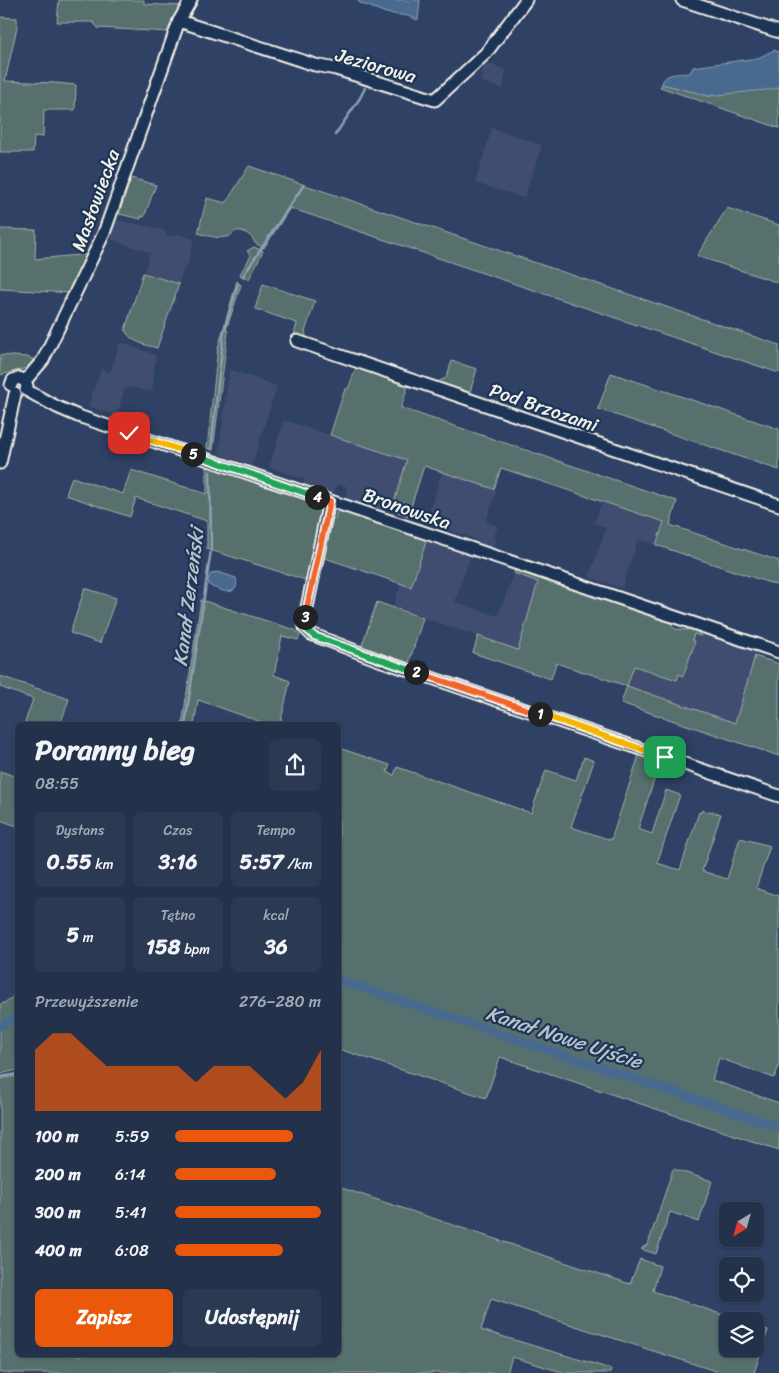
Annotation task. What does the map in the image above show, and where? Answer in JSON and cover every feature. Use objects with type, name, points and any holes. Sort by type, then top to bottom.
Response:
[{"type":"street","name":"Masłowiecka","points":[[15,387],[43,360],[104,233],[179,21],[191,0]]},
{"type":"street","name":"Jeziorowa","points":[[179,21],[315,65],[336,69],[434,100],[486,53],[526,0]]},
{"type":"street","points":[[682,0],[779,32]]},
{"type":"street","name":"Pod Brzozami","points":[[297,341],[779,505]]},
{"type":"street","points":[[0,463],[15,387]]},
{"type":"street","name":"Bronowska","points":[[15,387],[70,412],[779,652]]},
{"type":"street","points":[[330,501],[305,617],[305,628],[311,634],[372,658],[779,796]]},
{"type":"shaded area","points":[[357,0],[420,0],[418,20],[408,16],[386,13],[360,3]]},
{"type":"shaded area","points":[[774,50],[779,52],[779,87],[774,89],[709,96],[662,84],[666,77],[690,73],[693,67],[758,58]]},
{"type":"shaded area","points":[[485,62],[506,70],[503,89],[480,81]]},
{"type":"shaded area","points":[[492,128],[542,145],[524,198],[475,183]]},
{"type":"shaded area","points":[[117,220],[164,230],[167,236],[174,237],[177,234],[194,239],[187,267],[184,267],[179,284],[144,273],[150,253],[107,238]]},
{"type":"shaded area","points":[[120,342],[156,355],[152,392],[130,387],[124,390],[117,416],[88,406],[101,369],[110,373]]},
{"type":"shaded area","points":[[229,369],[277,386],[252,465],[219,454]]},
{"type":"shaded area","points":[[284,420],[407,460],[392,509],[383,509],[381,511],[346,498],[347,487],[343,485],[339,484],[333,493],[304,483],[305,479],[269,467]]},
{"type":"shaded area","points":[[442,472],[497,490],[486,521],[498,526],[493,539],[496,540],[493,549],[479,544],[478,540],[426,522]]},
{"type":"shaded area","points":[[602,502],[664,523],[656,545],[638,539],[622,588],[589,577],[606,528],[594,523]]},
{"type":"shaded area","points":[[427,539],[471,554],[455,602],[498,616],[514,573],[538,582],[518,650],[393,607],[401,583],[411,586]]},
{"type":"shaded area","points":[[216,572],[236,578],[237,585],[235,589],[228,592],[209,585],[208,579],[211,574]]},
{"type":"shaded area","points":[[694,629],[757,651],[741,698],[743,699],[735,723],[627,687],[634,666],[677,680]]},
{"type":"green space","points":[[59,0],[144,0],[144,4],[183,6],[170,32],[98,28],[93,22],[57,22]]},
{"type":"green space","points":[[0,17],[17,18],[17,27],[5,81],[76,85],[75,110],[44,110],[43,137],[34,136],[33,152],[0,152]]},
{"type":"green space","points":[[662,84],[709,96],[779,87],[779,128],[660,87]]},
{"type":"green space","points":[[249,166],[779,345],[779,373],[290,208],[264,248],[255,243],[250,236],[242,231],[236,231],[229,236],[223,237],[198,233],[207,198],[226,203]]},
{"type":"green space","points":[[131,178],[156,185],[144,217],[141,216],[141,219],[119,214]]},
{"type":"green space","points":[[727,208],[779,225],[779,283],[697,256]]},
{"type":"green space","points":[[0,229],[36,230],[35,259],[90,254],[71,293],[0,289]]},
{"type":"green space","points":[[254,247],[263,251],[249,279],[240,274],[251,256],[247,251]]},
{"type":"green space","points":[[143,273],[179,284],[157,348],[134,340],[125,330]]},
{"type":"green space","points":[[237,281],[241,285],[226,330],[228,331],[213,450],[207,448],[218,348]]},
{"type":"green space","points":[[263,284],[315,301],[305,332],[307,339],[294,335],[297,323],[255,309]]},
{"type":"green space","points":[[0,355],[27,357],[35,360],[27,368],[0,375]]},
{"type":"green space","points":[[452,361],[477,369],[469,395],[435,383],[446,378]]},
{"type":"green space","points":[[356,368],[408,386],[401,408],[677,501],[670,525],[779,561],[779,586],[656,545],[664,522],[501,468],[494,489],[424,466],[408,516],[393,510],[407,460],[330,435],[345,389],[348,389]]},
{"type":"green space","points":[[611,373],[779,429],[779,470],[598,409]]},
{"type":"green space","points":[[207,464],[325,504],[309,581],[207,549],[207,521],[136,498],[130,517],[66,495],[72,477],[123,494],[131,470],[207,494]]},
{"type":"green space","points":[[339,511],[427,539],[411,587],[322,557],[329,517],[335,519],[336,513]]},
{"type":"green space","points":[[515,569],[668,620],[675,629],[687,630],[691,628],[701,636],[694,634],[692,640],[695,642],[683,676],[679,674],[677,680],[634,666],[627,686],[556,663],[551,679],[473,653],[478,636],[518,650],[538,582],[514,573]]},
{"type":"green space","points":[[85,588],[116,598],[100,643],[70,633]]},
{"type":"green space","points":[[201,600],[295,630],[300,635],[298,640],[282,636],[274,675],[290,681],[281,722],[261,722],[198,700],[194,722],[182,722]]},
{"type":"green space","points":[[377,602],[423,618],[408,666],[358,647],[362,645]]},
{"type":"green space","points":[[755,656],[779,664],[779,756],[621,703],[627,686],[735,723]]},
{"type":"green space","points":[[0,676],[69,699],[61,722],[25,722],[33,699],[0,687]]},
{"type":"green space","points":[[341,749],[390,765],[387,772],[394,775],[397,767],[531,813],[546,770],[576,780],[584,757],[594,761],[571,827],[611,840],[640,752],[661,759],[638,829],[652,834],[666,790],[680,795],[657,863],[680,870],[699,812],[701,813],[702,810],[708,813],[709,811],[721,814],[702,871],[727,879],[740,838],[770,846],[756,888],[779,896],[779,1066],[774,1078],[719,1058],[712,1080],[779,1103],[779,1150],[500,1057],[486,1098],[341,1050]]},
{"type":"green space","points":[[0,771],[15,776],[15,825],[0,820]]},
{"type":"green space","points":[[15,995],[15,1070],[0,1074],[0,1004]]},
{"type":"green space","points":[[15,1076],[15,1357],[341,1357],[341,1188],[630,1284],[640,1259],[660,1266],[653,1291],[719,1314],[719,1357],[759,1357],[754,1373],[722,1373],[491,1299],[481,1330],[611,1369],[610,1373],[565,1373],[512,1357],[507,1373],[0,1373],[0,1079]]},
{"type":"green space","points":[[673,1169],[712,1181],[699,1222],[670,1212],[656,1254],[641,1249],[648,1244]]},
{"type":"green space","points":[[764,1329],[768,1330],[764,1342]]},
{"type":"waterway","name":"Kanał Zerzeński","points":[[335,135],[365,88]]},
{"type":"waterway","name":"Kanał Zerzeński","points":[[243,276],[303,186]]},
{"type":"waterway","name":"Kanał Zerzeński","points":[[211,448],[224,331],[238,284]]},
{"type":"waterway","name":"Kanał Zerzeński","points":[[185,722],[211,550],[210,472]]},
{"type":"waterway","name":"Kanał Nowe Ujście","points":[[341,981],[779,1127]]},
{"type":"waterway","name":"Kanał Nowe Ujście","points":[[0,1026],[15,1018]]},
{"type":"waterway","points":[[0,1077],[15,1074]]},
{"type":"route","points":[[129,433],[330,501],[304,624],[305,628],[314,636],[372,658],[665,757]]}]
